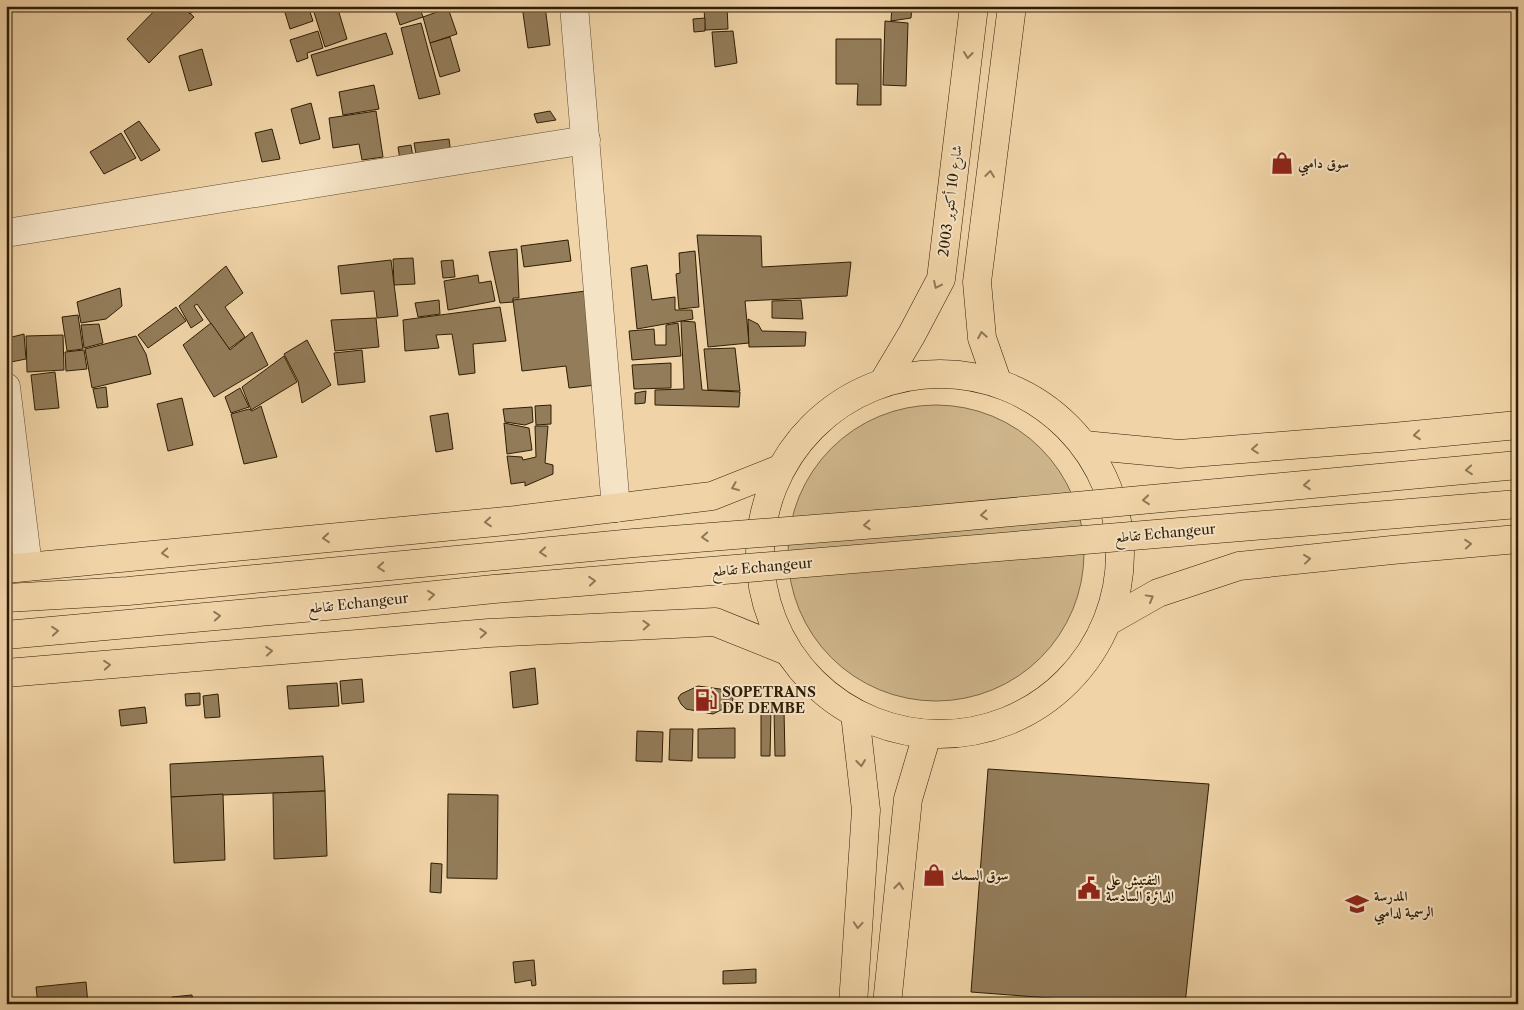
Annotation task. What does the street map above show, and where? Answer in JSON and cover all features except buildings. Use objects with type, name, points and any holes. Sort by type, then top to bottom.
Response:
[{"type":"main road","name":"شارع 10 أكتوبر 2003","points":[[884,381],[912,334],[941,279],[974,6]]},
{"type":"main road","points":[[997,382],[982,338],[977,282],[1012,6]]},
{"type":"main road","points":[[940,372],[997,382],[1030,396],[1059,418],[1084,445],[1101,473],[1113,504],[1120,536],[1119,580],[1108,622],[1078,671],[1036,708],[983,730],[927,735],[890,729],[855,714],[823,692],[806,676],[787,651],[768,611],[760,567],[763,516],[780,469],[799,439],[823,414],[852,395],[884,381],[940,372]]},
{"type":"main road","points":[[1084,445],[1179,454],[1518,425]]},
{"type":"main road","points":[[6,598],[128,591],[634,543],[906,522],[1518,465]]},
{"type":"main road","points":[[17,567],[516,520],[712,496],[780,469]]},
{"type":"main road","name":"تقاطع Echangeur","points":[[6,635],[504,588],[1518,504]]},
{"type":"main road","points":[[1108,622],[1158,593],[1239,566],[1518,539]]},
{"type":"main road","points":[[6,673],[489,633],[715,622],[787,651]]},
{"type":"main road","points":[[853,1004],[866,810],[855,714]]},
{"type":"main road","points":[[887,1004],[908,799],[927,735]]},
{"type":"street","points":[[574,6],[616,508]]},
{"type":"street","points":[[6,233],[586,140]]},
{"type":"street","points":[[6,387],[17,567]]},
{"type":"shaded area","points":[[936,405],[965,408],[993,416],[1030,438],[1041,448],[1067,483],[1073,496],[1081,524],[1084,553],[1081,582],[1073,610],[1051,647],[1041,658],[1006,684],[993,690],[965,698],[936,701],[907,698],[879,690],[842,668],[831,658],[805,623],[799,610],[791,582],[788,553],[791,524],[799,496],[821,459],[831,448],[866,422],[879,416],[907,408]]},
{"type":"place","name":"سوق دامبي","points":[[1282,163]]},
{"type":"place","name":"SOPETRANS DE DEMBE","points":[[706,700]]},
{"type":"place","name":"سوق السمك","points":[[934,875]]},
{"type":"place","name":"التفتيش على الدائرة السادسة","points":[[1089,888]]},
{"type":"place","name":"المدرسة الرسمية لدامبي","points":[[1357,904]]}]
